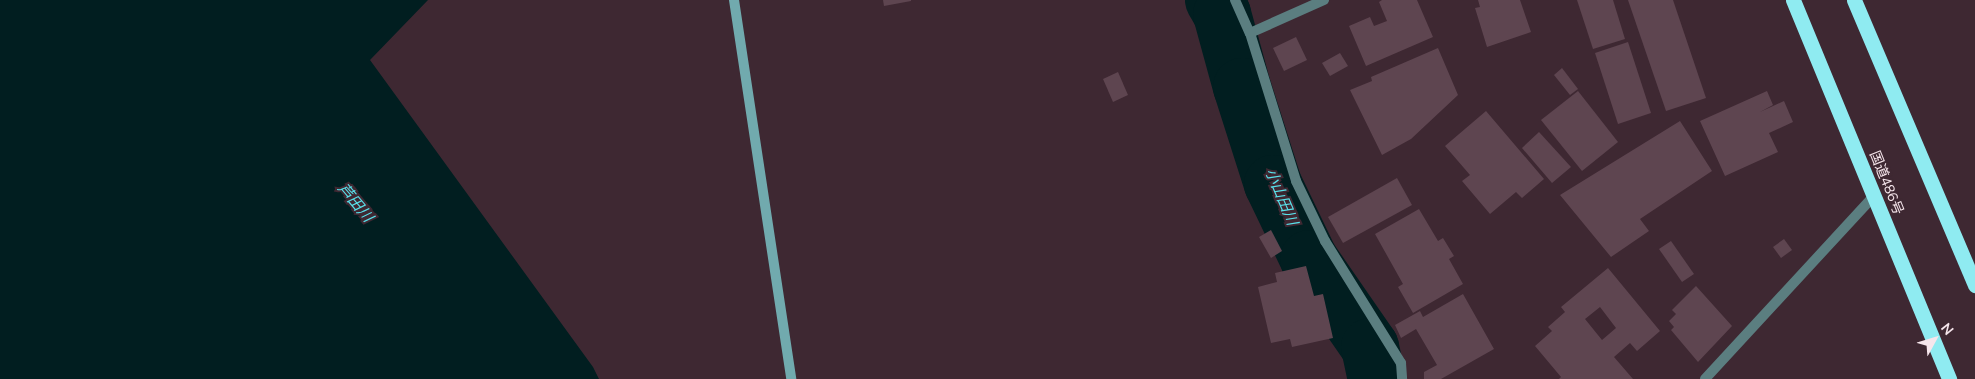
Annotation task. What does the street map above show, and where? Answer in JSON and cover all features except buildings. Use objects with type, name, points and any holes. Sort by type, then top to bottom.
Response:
[{"type":"highway","name":"国道486号","points":[[1793,0],[1949,379]]},
{"type":"highway","points":[[1854,0],[1975,285]]},
{"type":"street","points":[[734,0],[791,379]]},
{"type":"street","points":[[1235,0],[1250,32],[1296,181],[1325,241],[1401,363],[1402,379]]},
{"type":"street","points":[[1250,32],[1324,0]]},
{"type":"street","points":[[1705,379],[1874,196]]},
{"type":"water","name":"芦田川","points":[[0,0],[428,0],[370,60],[593,367],[599,379],[0,379]]},
{"type":"waterway","name":"小山田川","points":[[1214,0],[1222,14],[1242,87],[1273,184],[1309,259],[1370,347],[1377,379]]}]
